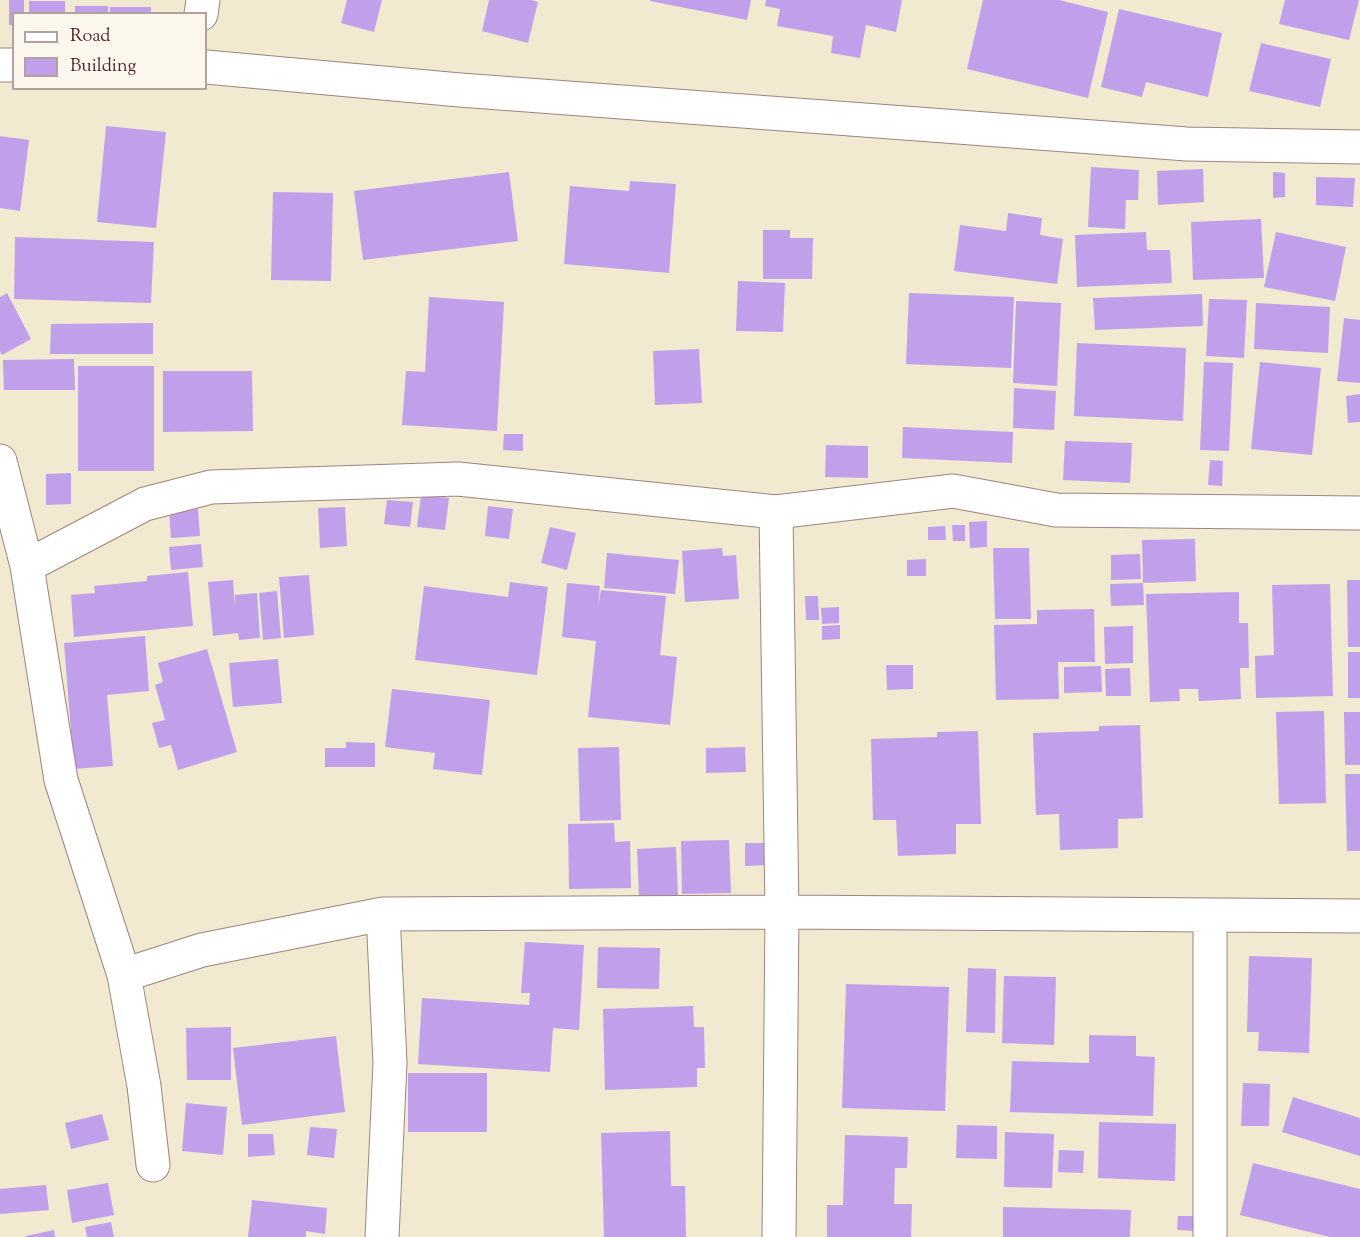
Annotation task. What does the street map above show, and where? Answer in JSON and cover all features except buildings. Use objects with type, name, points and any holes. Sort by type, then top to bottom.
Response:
[{"type":"street","points":[[207,67],[460,90],[1187,144],[1360,147]]},
{"type":"street","points":[[0,461],[27,566],[61,780],[124,975],[144,1086],[153,1165]]},
{"type":"street","points":[[27,566],[145,504],[211,488],[458,479],[776,512],[953,491],[1056,510],[1360,513]]},
{"type":"street","points":[[776,512],[782,912],[779,1237]]},
{"type":"street","points":[[124,975],[202,950],[383,914],[782,912],[1360,916]]},
{"type":"street","points":[[382,1237],[390,1064],[383,914]]},
{"type":"street","points":[[1210,915],[1210,1237]]}]
